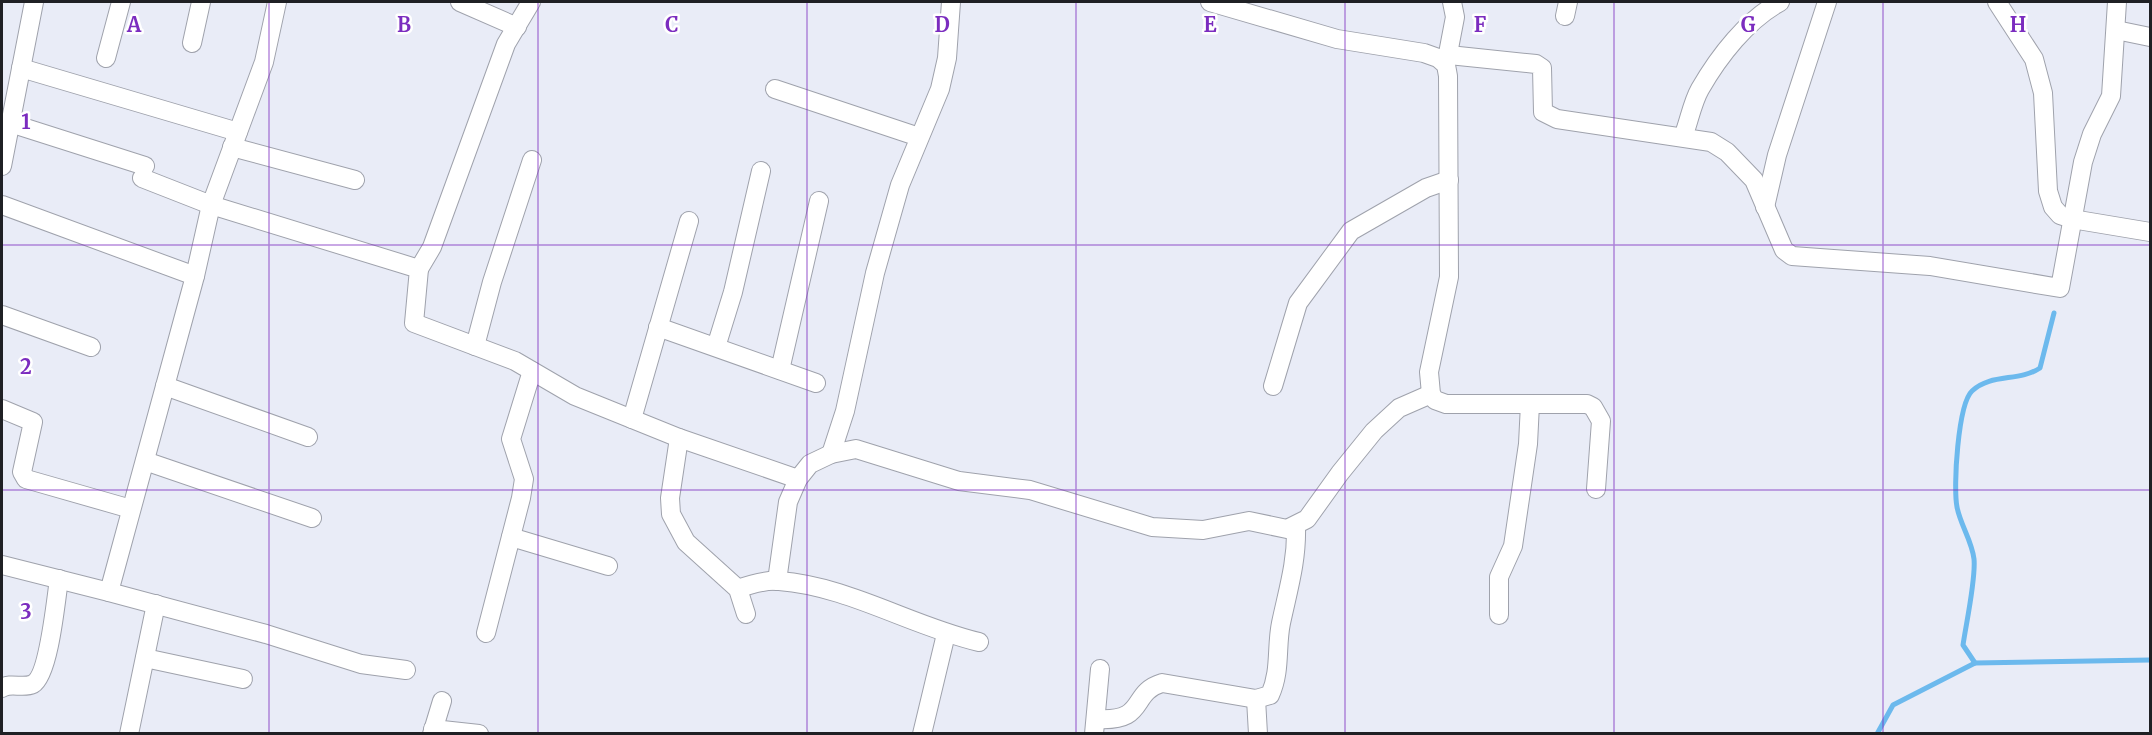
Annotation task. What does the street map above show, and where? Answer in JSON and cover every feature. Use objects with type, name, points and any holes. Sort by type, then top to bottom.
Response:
[{"type":"street","points":[[2,166],[34,2]]},
{"type":"street","points":[[106,58],[121,2]]},
{"type":"street","points":[[192,43],[201,2]]},
{"type":"street","points":[[109,591],[195,276],[211,205],[264,62],[277,2]]},
{"type":"street","points":[[460,2],[517,27]]},
{"type":"street","points":[[531,2],[506,44],[432,247],[419,269],[414,323],[515,361],[575,396],[679,438],[798,478]]},
{"type":"street","points":[[831,454],[845,411],[875,273],[900,184],[940,89],[948,58],[951,2]]},
{"type":"street","points":[[1210,2],[1337,39],[1424,53],[1447,60],[1536,64],[1542,68],[1543,112],[1557,119],[1711,142],[1727,152],[1754,180],[1784,250],[1792,256],[1930,266],[2060,288],[2083,162],[2092,134],[2111,96],[2117,2]]},
{"type":"street","points":[[1452,2],[1455,17],[1447,60],[1449,277],[1429,372],[1431,394],[1435,400],[1446,404],[1587,404],[1597,410],[1601,421],[1596,489]]},
{"type":"street","points":[[1683,137],[1699,91],[1723,57],[1759,14],[1780,2]]},
{"type":"street","points":[[1765,207],[1777,155],[1827,2]]},
{"type":"street","points":[[1996,2],[2034,59],[2043,93],[2048,191],[2053,207],[2060,214],[2072,219],[2151,232]]},
{"type":"street","points":[[2116,30],[2151,37]]},
{"type":"street","points":[[21,68],[355,180]]},
{"type":"street","points":[[775,89],[919,137]]},
{"type":"street","points":[[10,123],[144,172],[211,205],[419,269]]},
{"type":"street","points":[[475,346],[492,282],[531,160]]},
{"type":"street","points":[[716,347],[732,292],[761,171]]},
{"type":"street","points":[[1273,386],[1298,303],[1351,231],[1426,188],[1449,180]]},
{"type":"street","points":[[780,370],[819,201]]},
{"type":"street","points":[[2,205],[195,276]]},
{"type":"street","points":[[632,419],[689,221]]},
{"type":"street","points":[[2,315],[91,347]]},
{"type":"street","points":[[658,327],[816,383]]},
{"type":"street","points":[[486,633],[524,478],[511,439],[532,371]]},
{"type":"street","points":[[165,386],[308,437]]},
{"type":"street","points":[[777,581],[788,502],[798,478],[810,464],[831,454],[856,449],[959,481],[1030,490],[1152,527],[1203,530],[1249,521],[1287,529],[1296,527],[1307,519],[1374,431],[1398,408],[1431,394]]},
{"type":"street","points":[[1498,615],[1498,577],[1513,546],[1528,444],[1530,404]]},
{"type":"street","points":[[2,409],[33,422],[22,472],[26,479],[131,509]]},
{"type":"street","points":[[679,438],[670,498],[671,514],[686,542],[738,589],[746,614]]},
{"type":"street","points":[[145,461],[312,518]]},
{"type":"street","points":[[1100,669],[1096,726],[1127,716],[1153,686],[1162,683],[1256,699],[1270,695],[1277,676],[1281,625],[1294,572],[1296,527]]},
{"type":"street","points":[[511,537],[609,566]]},
{"type":"street","points":[[2,565],[109,591],[266,634],[361,664],[406,670]]},
{"type":"street","points":[[2,688],[35,683],[40,676],[46,659],[59,579]]},
{"type":"street","points":[[738,589],[757,583],[777,581],[821,589],[946,634],[979,642]]},
{"type":"street","points":[[129,734],[156,604]]},
{"type":"street","points":[[922,734],[946,634]]},
{"type":"street","points":[[145,658],[243,679]]},
{"type":"street","points":[[1256,699],[1258,734]]},
{"type":"street","points":[[442,701],[433,731],[478,734]]},
{"type":"waterway","points":[[1975,663],[1963,645],[1974,568],[1971,546],[1957,507],[1956,497],[1956,465],[1963,412],[1972,391],[1980,385],[2023,375],[2040,368],[2054,313]]},
{"type":"waterway","points":[[1877,734],[1893,705],[1975,663],[2150,660]]}]
